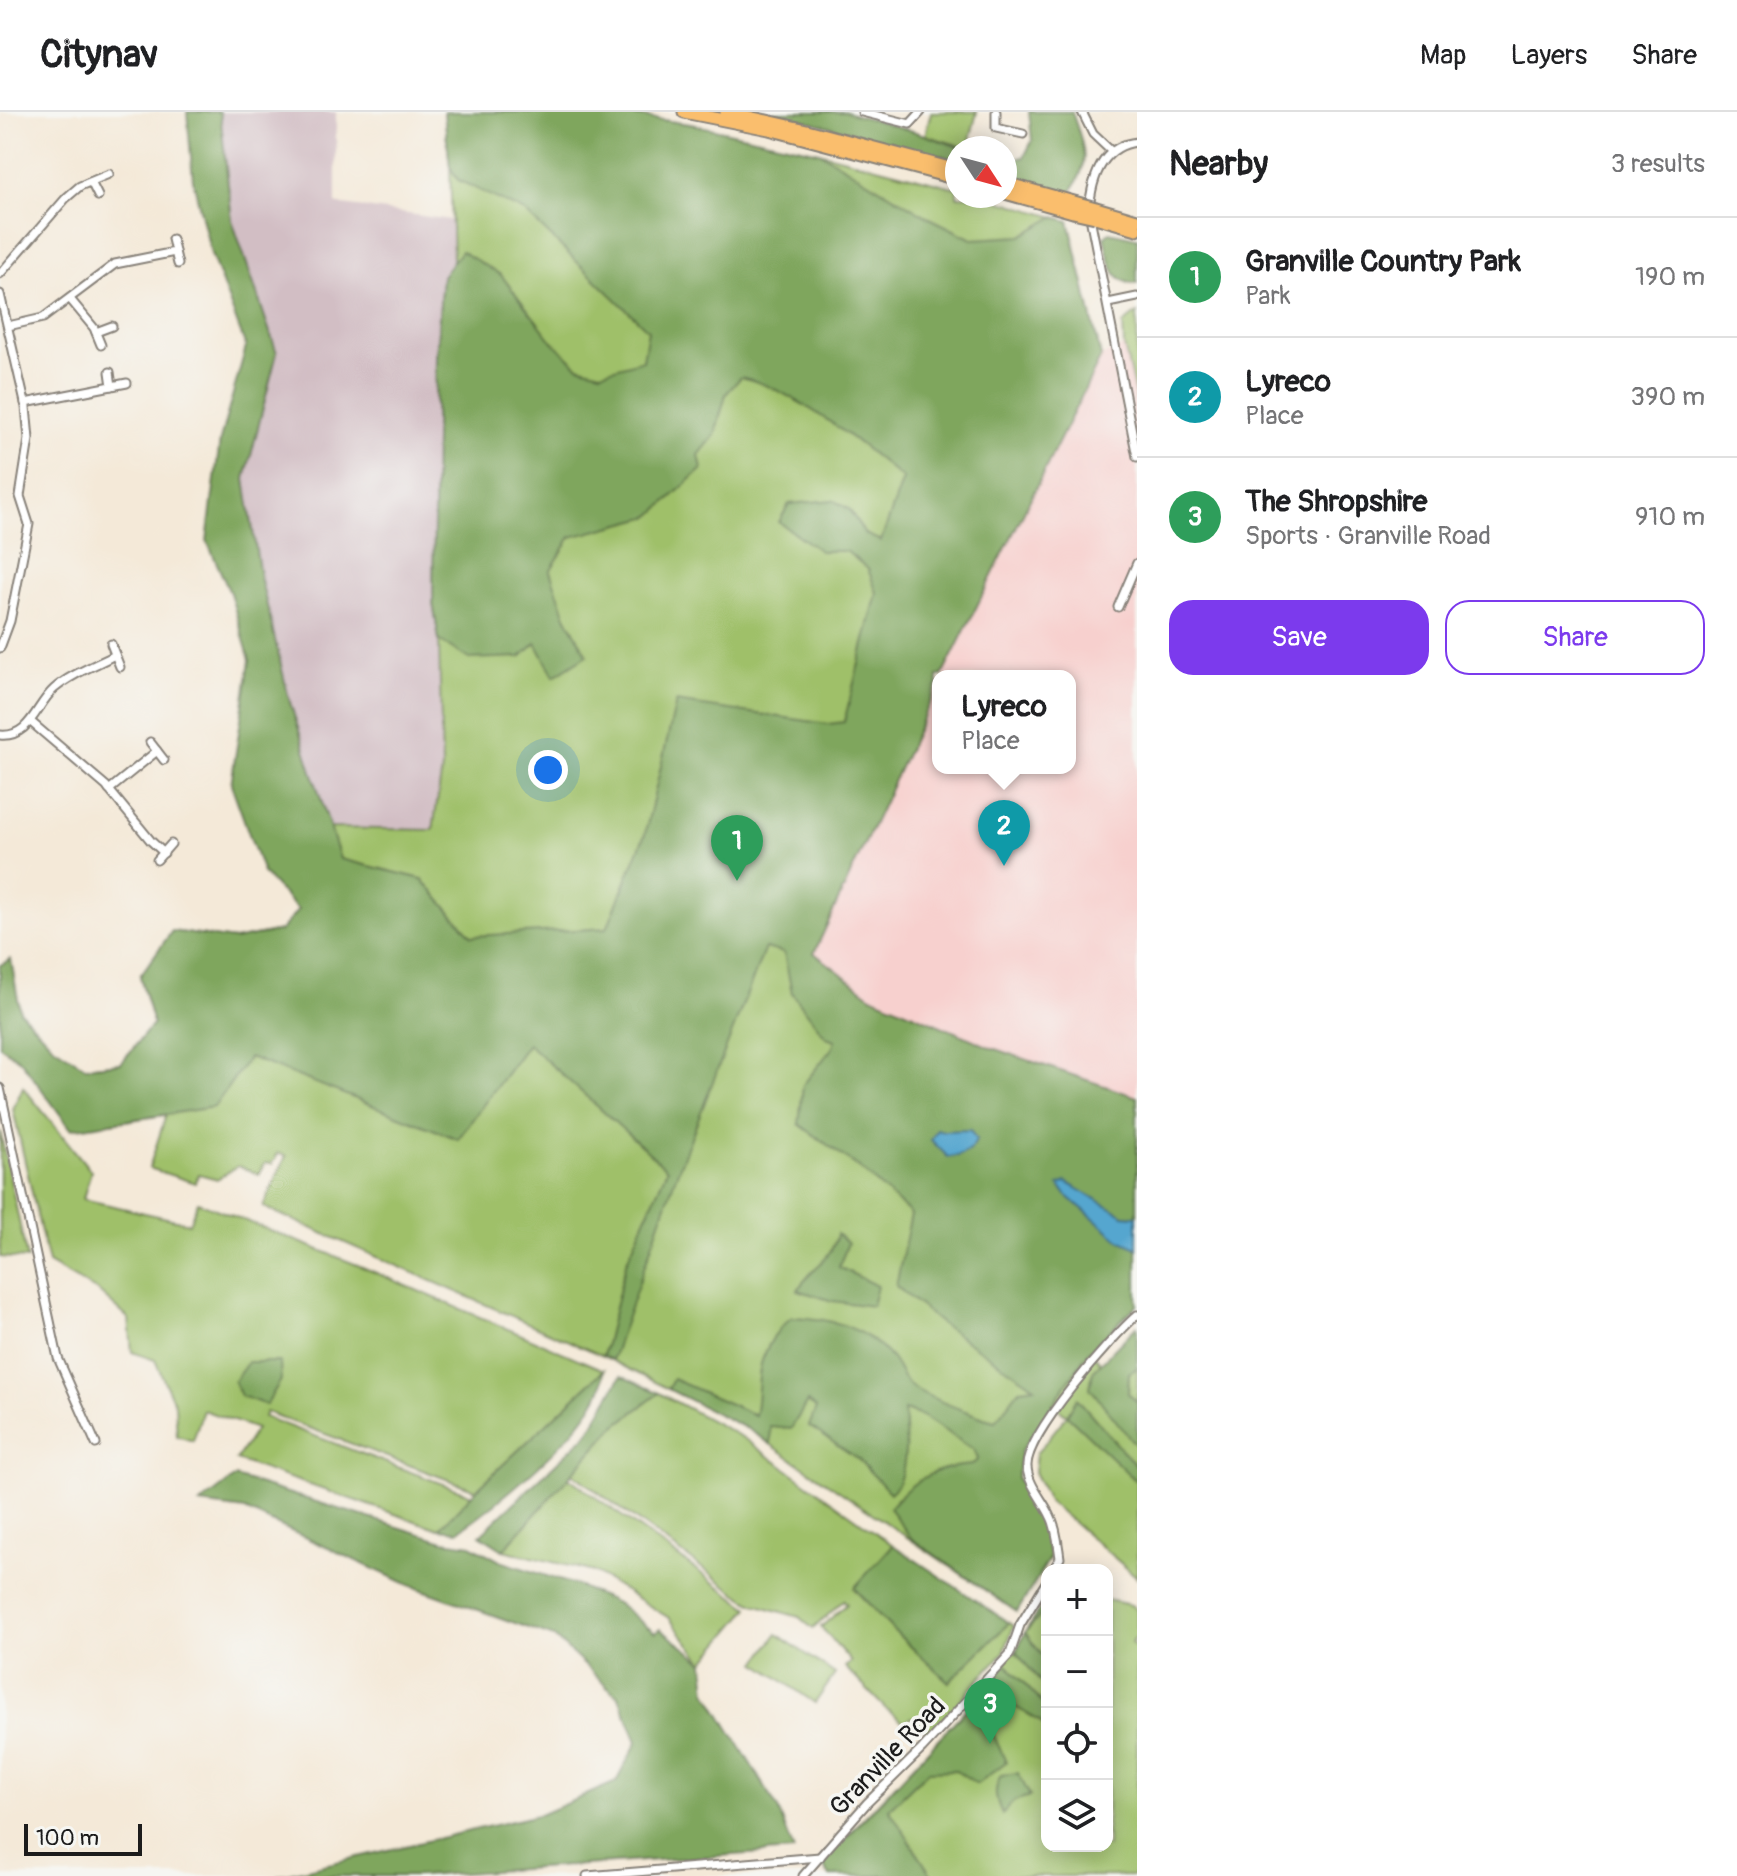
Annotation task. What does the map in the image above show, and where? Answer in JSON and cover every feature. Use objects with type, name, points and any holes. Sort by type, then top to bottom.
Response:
[{"type":"main road","points":[[684,112],[769,129],[945,176]]},
{"type":"main road","points":[[726,112],[945,167]]},
{"type":"main road","points":[[1017,187],[1074,207]]},
{"type":"main road","points":[[1017,195],[1137,220]]},
{"type":"main road","points":[[1096,212],[1137,229]]},
{"type":"street","points":[[862,112],[910,124],[921,112]]},
{"type":"street","points":[[996,112],[998,129],[1023,134]]},
{"type":"street","points":[[1082,112],[1093,134],[1111,151]]},
{"type":"street","points":[[1137,142],[1126,143],[1111,151],[1095,176],[1089,212],[1137,457]]},
{"type":"street","points":[[0,274],[66,198],[80,186],[109,174]]},
{"type":"street","points":[[91,182],[98,196]]},
{"type":"street","points":[[172,239],[178,264]]},
{"type":"street","points":[[8,326],[43,318],[115,264],[175,252]]},
{"type":"street","points":[[0,294],[25,403],[29,439],[20,496],[29,524],[10,621],[0,648]]},
{"type":"street","points":[[1108,303],[1137,297]]},
{"type":"street","points":[[70,299],[96,332],[101,345]]},
{"type":"street","points":[[96,332],[112,326]]},
{"type":"street","points":[[110,372],[112,386]]},
{"type":"street","points":[[25,403],[127,383]]},
{"type":"street","points":[[1118,607],[1137,563]]},
{"type":"street","points":[[111,644],[120,667]]},
{"type":"street","points":[[0,735],[22,730],[55,688],[115,655]]},
{"type":"street","points":[[31,722],[109,790],[164,853]]},
{"type":"street","points":[[150,742],[164,760]]},
{"type":"street","points":[[109,790],[157,751]]},
{"type":"street","points":[[157,860],[171,844]]},
{"type":"street","points":[[0,1088],[58,1358],[96,1444]]},
{"type":"street","points":[[1056,1564],[1060,1558],[1053,1519],[1027,1469],[1030,1448],[1075,1385],[1137,1315]]},
{"type":"street","name":"Granville Road","points":[[803,1876],[867,1803],[1010,1654],[1020,1625],[1041,1591]]},
{"type":"street","points":[[587,1876],[820,1857]]},
{"type":"shaded area","points":[[220,112],[336,112],[336,204],[451,220],[453,261],[442,276],[436,358],[433,603],[439,640],[442,769],[433,831],[330,828],[289,699],[260,576],[245,479],[277,353],[232,220]]},
{"type":"shaded area","points":[[1137,313],[1137,1097],[992,1048],[871,996],[814,953],[932,698],[932,774],[1076,774],[1076,670],[945,670],[1101,357],[1124,346],[1123,324]]},
{"type":"green space","points":[[187,112],[220,112],[232,220],[277,353],[245,479],[260,576],[289,699],[340,859],[422,879],[472,936],[607,928],[645,834],[676,702],[828,724],[844,722],[877,593],[868,569],[846,551],[820,551],[779,522],[789,504],[833,500],[849,509],[865,534],[881,541],[903,479],[805,405],[741,377],[726,394],[715,435],[699,455],[702,469],[651,516],[571,537],[550,571],[566,616],[587,655],[554,676],[536,643],[521,657],[469,659],[439,640],[433,603],[436,358],[442,276],[461,251],[501,275],[553,342],[578,366],[601,372],[643,360],[648,330],[525,212],[458,180],[450,167],[444,112],[608,112],[695,125],[819,152],[930,218],[972,239],[1021,236],[1054,217],[1069,221],[1101,357],[945,670],[932,670],[932,698],[814,953],[871,996],[992,1048],[1137,1097],[1137,1305],[1089,1351],[1021,1451],[1017,1477],[1041,1522],[1050,1557],[1046,1564],[1041,1564],[1041,1572],[1017,1612],[912,1539],[889,1508],[907,1489],[926,1476],[947,1468],[972,1465],[978,1459],[974,1450],[922,1416],[904,1410],[903,1466],[890,1493],[858,1459],[809,1426],[816,1408],[807,1402],[791,1429],[770,1427],[771,1444],[668,1389],[673,1379],[755,1415],[763,1358],[777,1332],[792,1317],[821,1319],[859,1332],[882,1348],[914,1388],[984,1418],[995,1421],[1020,1389],[1035,1387],[940,1323],[896,1286],[911,1214],[858,1167],[799,1124],[803,1085],[833,1047],[835,1040],[826,1037],[792,993],[784,953],[765,948],[676,1176],[612,1360],[603,1356],[626,1263],[667,1169],[528,1044],[458,1139],[249,1057],[214,1107],[71,1129],[20,1060],[0,1046],[0,965],[11,959],[20,1011],[52,1045],[86,1067],[121,1063],[153,1024],[140,976],[172,931],[234,940],[280,931],[298,910],[263,873],[231,784],[250,660],[230,593],[207,541],[220,440],[246,347],[211,254],[193,180]]},
{"type":"green space","points":[[444,112],[608,112],[691,124],[819,152],[945,185],[945,208],[1017,206],[1069,221],[1101,357],[945,670],[932,670],[932,698],[814,953],[871,996],[992,1048],[1137,1097],[1137,1305],[1090,1351],[1128,1393],[1129,1373],[1137,1368],[1137,1577],[1048,1501],[1034,1472],[1036,1454],[1067,1415],[1052,1404],[1021,1451],[1017,1477],[1041,1522],[1050,1557],[1046,1564],[1041,1564],[1041,1572],[1017,1612],[748,1429],[603,1356],[263,1207],[286,1156],[278,1153],[272,1164],[265,1163],[259,1174],[238,1166],[217,1179],[199,1174],[195,1183],[149,1168],[166,1115],[105,1124],[92,1066],[121,1063],[153,1024],[140,976],[172,931],[234,940],[280,931],[422,879],[340,859],[330,828],[433,830],[442,769],[439,640],[433,603],[436,358],[442,276],[453,261],[450,167]]},
{"type":"green space","points":[[773,112],[846,112],[945,142],[945,157]]},
{"type":"green space","points":[[931,112],[977,112],[971,136],[945,136],[945,141],[925,135]]},
{"type":"green space","points":[[1029,112],[1072,112],[1084,154],[1081,173],[1069,194],[1017,177],[1017,158],[1024,157],[1032,141]]},
{"type":"green space","points":[[1109,232],[1137,238],[1137,284],[1128,283],[1116,274],[1104,237]]},
{"type":"green space","points":[[1137,313],[1137,403],[1124,346],[1123,324]]},
{"type":"green space","points":[[23,1087],[91,1171],[83,1199],[189,1223],[198,1202],[360,1266],[604,1370],[476,1490],[266,1412],[264,1417],[472,1495],[439,1529],[236,1460],[256,1429],[203,1410],[193,1441],[177,1436],[175,1405],[155,1360],[132,1352],[129,1319],[99,1292],[48,1263],[13,1109]]},
{"type":"green space","points":[[0,1131],[27,1259],[0,1257]]},
{"type":"green space","points":[[837,1234],[848,1243],[839,1267],[877,1286],[872,1306],[832,1301],[798,1290],[826,1258]]},
{"type":"green space","points":[[1137,1326],[1137,1368],[1129,1373],[1128,1393],[1137,1402],[1137,1447],[1090,1388],[1093,1371]]},
{"type":"green space","points":[[248,1362],[280,1362],[281,1380],[266,1405],[241,1396],[234,1381]]},
{"type":"green space","points":[[604,1370],[601,1389],[592,1407],[559,1446],[495,1504],[458,1531],[439,1529],[476,1490]]},
{"type":"green space","points":[[621,1376],[659,1393],[613,1428],[503,1550],[480,1535],[588,1433]]},
{"type":"green space","points":[[659,1393],[742,1437],[893,1545],[854,1589],[949,1682],[1009,1623],[1014,1626],[1004,1652],[930,1734],[911,1717],[904,1723],[845,1667],[851,1662],[821,1627],[847,1604],[844,1600],[813,1629],[799,1617],[754,1604],[572,1473],[613,1428]]},
{"type":"green space","points":[[1077,1398],[1137,1467],[1137,1482],[1067,1415]]},
{"type":"green space","points":[[235,1477],[444,1541],[471,1545],[500,1561],[578,1586],[619,1604],[655,1633],[660,1629],[704,1662],[707,1692],[778,1809],[794,1851],[418,1876],[277,1876],[542,1814],[616,1782],[637,1742],[619,1697],[554,1637],[409,1585],[245,1510],[200,1504]]},
{"type":"green space","points":[[568,1477],[749,1608],[704,1662],[669,1618],[594,1572],[503,1550]]},
{"type":"green space","points":[[893,1545],[1009,1623],[949,1682],[892,1629],[854,1588]]},
{"type":"green space","points":[[1113,1601],[1131,1605],[1137,1610],[1137,1636],[1131,1643],[1137,1649],[1137,1876],[882,1876],[846,1837],[1002,1671],[1010,1654],[1016,1652],[1025,1632],[1041,1615],[1041,1852],[1113,1852]]},
{"type":"green space","points":[[1041,1607],[1041,1615],[1025,1632]]},
{"type":"green space","points":[[1025,1632],[1041,1654],[1041,1683],[1016,1652]]},
{"type":"green space","points":[[777,1634],[835,1674],[815,1703],[757,1663]]},
{"type":"green space","points":[[1005,1663],[1041,1702],[1041,1723],[1008,1703],[990,1716],[993,1734],[1006,1762],[977,1784],[956,1770],[928,1771],[889,1809],[932,1876],[830,1876],[822,1864],[1002,1671]]},
{"type":"green space","points":[[1018,1773],[1030,1796],[1014,1801],[1002,1814],[996,1794],[998,1781],[1001,1775]]},
{"type":"water","points":[[937,1129],[970,1130],[975,1143],[966,1152],[948,1157],[931,1140]]},
{"type":"water","points":[[1066,1182],[1124,1215],[1137,1216],[1137,1248],[1121,1241],[1066,1195],[1059,1185]]},
{"type":"place","name":"Lyreco","points":[[1004,866]]},
{"type":"place","name":"Granville Country Park","points":[[737,881]]},
{"type":"place","name":"The Shropshire","points":[[990,1744]]}]
